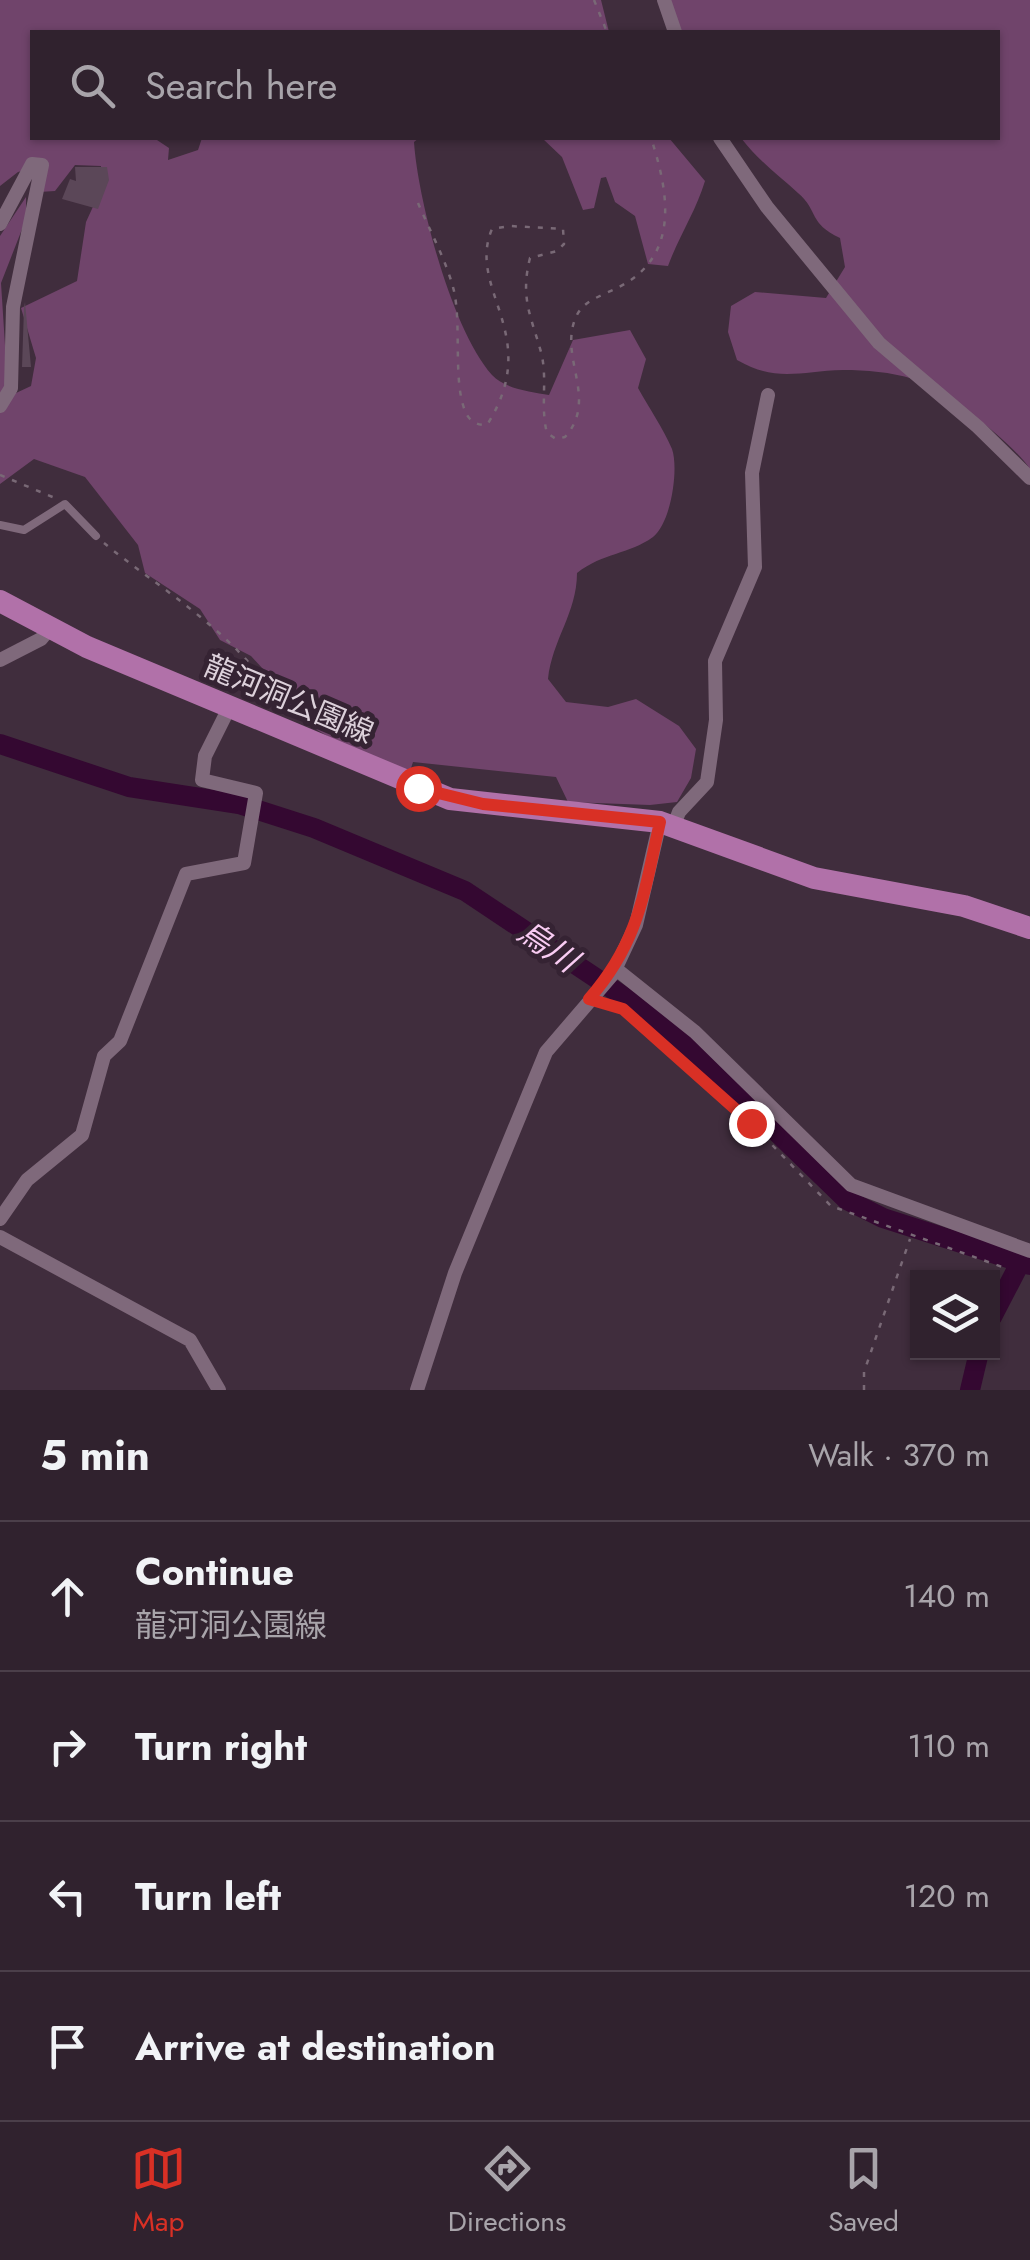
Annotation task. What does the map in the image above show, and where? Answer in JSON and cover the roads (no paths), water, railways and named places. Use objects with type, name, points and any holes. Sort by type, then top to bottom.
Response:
[{"type":"main road","name":"龍河洞公園線","points":[[0,600],[51,628],[450,798],[667,823],[814,878],[928,897],[1030,928]]},
{"type":"street","points":[[664,0],[675,30]]},
{"type":"street","points":[[721,140],[767,208],[879,344],[978,426],[1030,478]]},
{"type":"street","points":[[0,224],[32,164],[42,164],[14,307],[11,388],[0,406]]},
{"type":"street","points":[[418,1390],[455,1273],[546,1052],[614,972],[636,926],[667,823],[707,782],[716,720],[716,661],[755,567],[752,473],[768,396]]},
{"type":"street","points":[[0,660],[41,639],[51,628]]},
{"type":"street","points":[[0,1219],[28,1180],[82,1135],[104,1056],[120,1041],[186,874],[244,863],[256,793],[202,780],[205,756],[230,706]]},
{"type":"street","points":[[614,972],[694,1032],[851,1185],[1030,1251]]},
{"type":"street","points":[[0,1237],[190,1340],[219,1390]]},
{"type":"lane","points":[[0,526],[24,530],[66,504],[96,536]]},
{"type":"waterway","name":"烏川","points":[[0,744],[129,787],[239,804],[314,828],[465,891],[629,1000],[691,1049],[847,1200],[883,1218],[1030,1265]]},
{"type":"waterway","points":[[1000,1302],[1020,1263]]},
{"type":"waterway","points":[[970,1390],[977,1360]]}]
